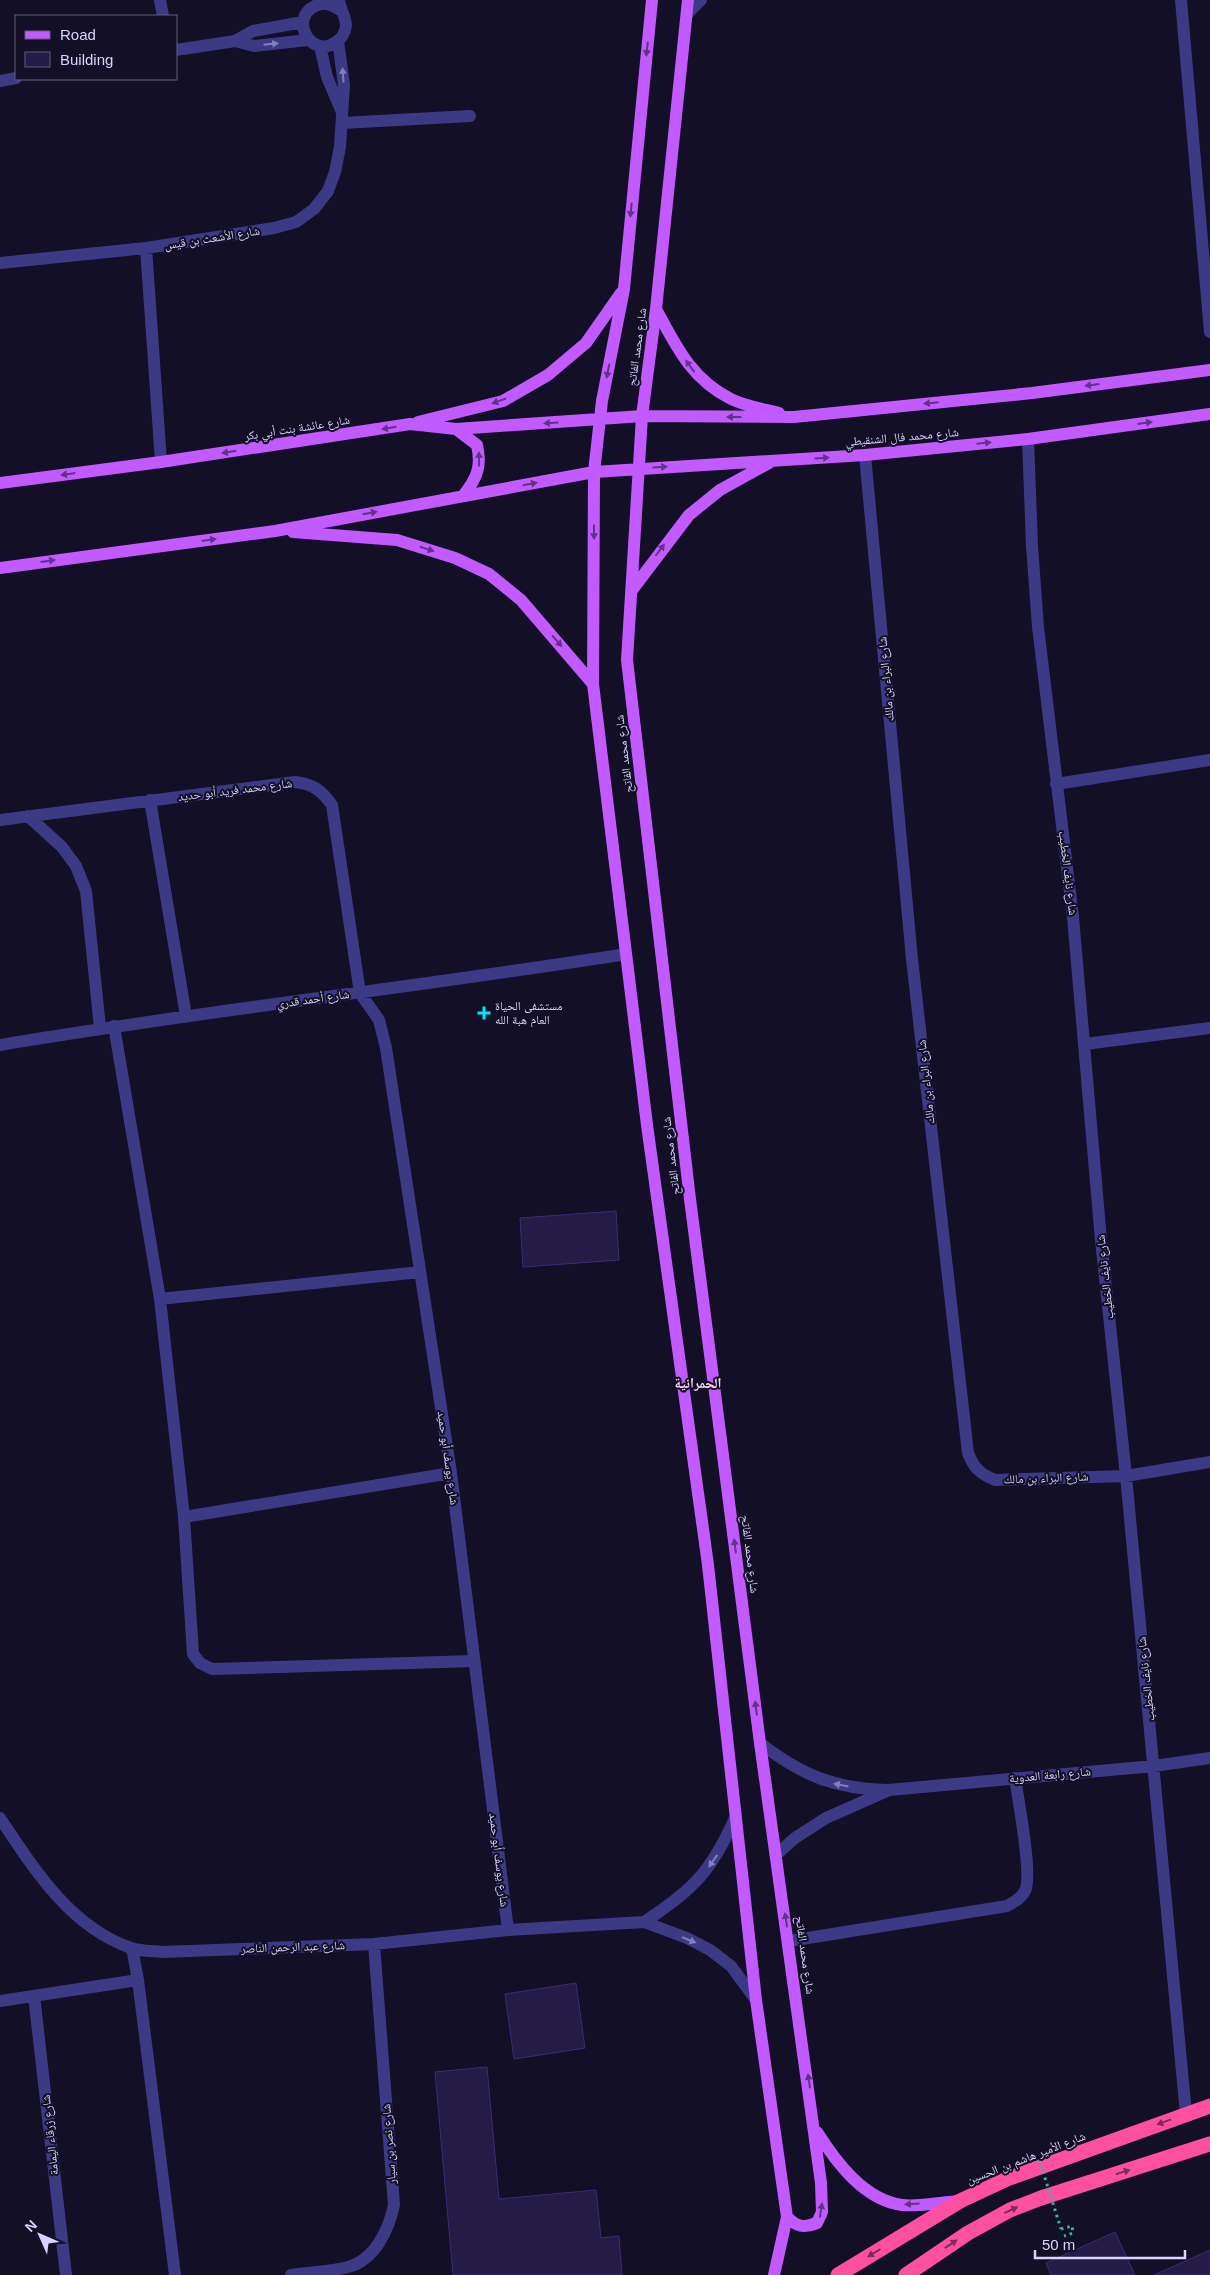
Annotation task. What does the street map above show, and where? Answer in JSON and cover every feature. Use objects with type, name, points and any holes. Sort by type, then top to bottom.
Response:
[{"type":"highway","name":"شارع الأمير هاشم بن الحسين","points":[[838,2275],[960,2201],[1006,2179],[1210,2106]]},
{"type":"highway","points":[[906,2275],[968,2233],[1010,2210],[1041,2198],[1210,2144]]},
{"type":"main road","name":"شارع محمد الفاتح","points":[[652,0],[624,289],[600,420],[594,472],[593,684],[647,1126],[708,1565],[756,2000],[787,2217],[774,2275]]},
{"type":"main road","name":"شارع محمد الفاتح","points":[[688,0],[656,309],[637,469],[627,660],[690,1199],[760,1743],[815,2130],[832,2155],[862,2187],[878,2196],[903,2205],[960,2201]]},
{"type":"main road","points":[[410,424],[502,401],[548,375],[586,343],[624,289]]},
{"type":"main road","points":[[656,309],[676,347],[699,378],[732,399],[794,417]]},
{"type":"main road","points":[[600,420],[642,416],[794,417],[1032,393],[1210,370]]},
{"type":"main road","name":"شارع محمد فال الشنقيطي","points":[[594,472],[865,455],[1028,439],[1210,414]]},
{"type":"main road","name":"شارع عائشة بنت أبي بكر","points":[[0,484],[161,462],[410,424],[456,429],[600,420]]},
{"type":"main road","points":[[456,429],[477,445],[480,459],[472,485],[463,496]]},
{"type":"main road","points":[[632,590],[689,515],[720,490],[774,460]]},
{"type":"main road","points":[[0,568],[275,531],[594,472]]},
{"type":"main road","points":[[275,531],[398,540],[455,558],[489,574],[521,600],[593,684]]},
{"type":"main road","points":[[787,2217],[796,2226],[806,2227],[817,2224],[822,2212],[815,2130]]},
{"type":"street","points":[[160,0],[163,15]]},
{"type":"street","points":[[688,14],[701,0]]},
{"type":"street","points":[[1181,0],[1210,332]]},
{"type":"street","points":[[235,41],[254,46],[314,43],[326,46],[338,41],[346,26],[340,5],[309,5],[303,22],[303,32],[314,43]]},
{"type":"street","points":[[178,50],[235,41],[253,31],[303,22]]},
{"type":"street","name":"شارع الأشعث بن قيس","points":[[0,263],[146,248],[274,228],[296,222],[314,209],[328,191],[335,172],[342,123],[343,73],[338,41]]},
{"type":"street","name":"شارع الأشعث بن قيس","points":[[314,43],[341,110]]},
{"type":"street","points":[[0,81],[15,78]]},
{"type":"street","points":[[342,123],[470,116]]},
{"type":"street","points":[[146,248],[161,462]]},
{"type":"street","name":"شارع نايف الخطيب","points":[[1028,439],[1035,591],[1073,917],[1101,1240],[1126,1476],[1186,2114]]},
{"type":"street","name":"شارع البراء بن مالك","points":[[865,455],[912,959],[968,1453],[972,1464],[982,1474],[995,1480],[1126,1476],[1210,1462]]},
{"type":"street","points":[[1056,784],[1210,760]]},
{"type":"street","name":"شارع محمد فريد أبو حديد","points":[[0,820],[294,782],[310,784],[322,792],[332,805],[360,993]]},
{"type":"street","points":[[150,800],[186,1016]]},
{"type":"street","points":[[28,816],[62,847],[76,866],[86,891],[100,1028]]},
{"type":"street","name":"شارع أحمد قدري","points":[[0,1045],[100,1028],[360,993],[626,954]]},
{"type":"street","name":"شارع يوسف أبو حميد","points":[[360,993],[379,1020],[386,1048],[451,1473],[508,1930]]},
{"type":"street","points":[[114,1026],[160,1298],[184,1516],[193,1654],[200,1663],[212,1669],[474,1661]]},
{"type":"street","points":[[1085,1044],[1210,1028]]},
{"type":"street","points":[[160,1298],[420,1272]]},
{"type":"street","points":[[184,1516],[451,1473]]},
{"type":"street","name":"شارع رابعة العدوية","points":[[760,1743],[782,1760],[807,1774],[833,1784],[861,1789],[890,1790],[1154,1766],[1210,1758]]},
{"type":"street","points":[[789,1941],[1007,1906],[1017,1900],[1026,1890],[1027,1856],[1015,1778]]},
{"type":"street","name":"شارع رابعة العدوية","points":[[777,1854],[795,1838],[826,1818],[890,1790]]},
{"type":"street","name":"شارع عبد الرحمن الناصر","points":[[0,1818],[30,1862],[74,1914],[96,1931],[132,1948],[162,1952],[374,1944],[508,1930],[644,1922],[687,1938],[710,1950],[731,1966],[756,2000]]},
{"type":"street","name":"شارع عبد الرحمن الناصر","points":[[644,1922],[678,1900],[700,1878],[721,1849],[735,1818]]},
{"type":"street","name":"شارع نصر بن سيار","points":[[291,2275],[349,2267],[363,2259],[380,2242],[390,2224],[394,2205],[374,1944]]},
{"type":"street","points":[[132,1948],[138,1980],[174,2275]]},
{"type":"street","points":[[0,2001],[138,1980]]},
{"type":"street","name":"شارع زرقاء اليمامة","points":[[34,1996],[66,2275]]},
{"type":"path","points":[[1040,2159],[1061,2229],[1072,2226],[1073,2233],[1064,2236]]},
{"type":"building","points":[[616,1211],[619,1260],[523,1267],[520,1218]]},
{"type":"building","points":[[576,1983],[585,2048],[514,2059],[505,1994]]},
{"type":"building","points":[[487,2067],[499,2199],[596,2190],[601,2238],[619,2236],[622,2275],[453,2275],[435,2072]]},
{"type":"building","points":[[1115,2232],[1135,2275],[1051,2275],[1046,2263]]},
{"type":"building","points":[[1210,2250],[1210,2275],[1154,2275]]},
{"type":"place","name":"مستشفى الحياة العام هبة الله","points":[[484,1013]]},
{"type":"district","name":"الحمرانية","points":[[698,1383]]}]
